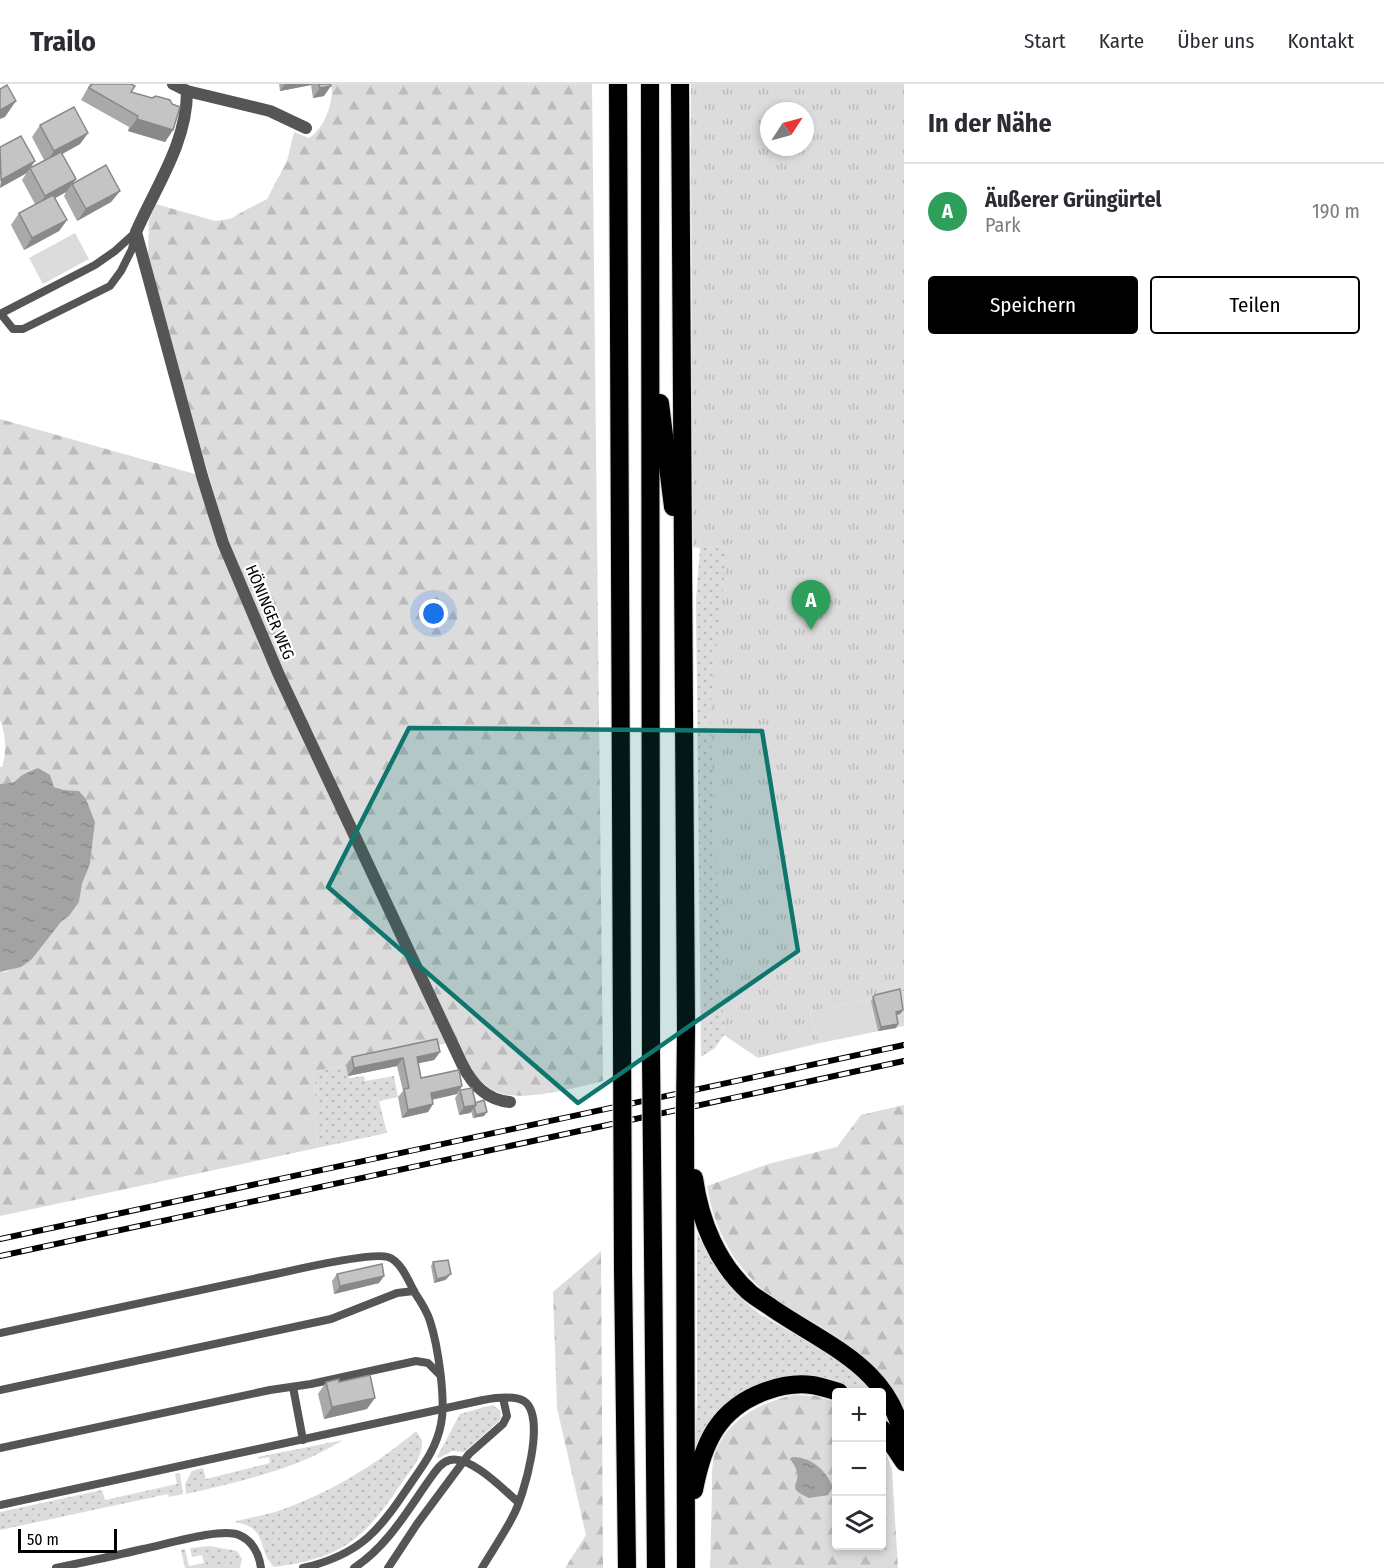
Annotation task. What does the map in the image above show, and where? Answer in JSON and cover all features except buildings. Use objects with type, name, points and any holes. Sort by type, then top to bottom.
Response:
[{"type":"highway","points":[[618,84],[623,1269],[627,1568]]},
{"type":"highway","points":[[650,84],[651,1057],[656,1568]]},
{"type":"highway","points":[[680,84],[686,1030],[686,1568]]},
{"type":"highway","points":[[651,322],[683,598]]},
{"type":"highway","points":[[686,1114],[695,1186],[703,1220],[722,1259],[749,1292],[839,1349],[868,1372],[888,1398],[902,1431],[904,1449]]},
{"type":"highway","points":[[686,1527],[698,1469],[708,1441],[727,1414],[747,1398],[780,1386],[811,1385],[832,1390]]},
{"type":"highway","points":[[886,1435],[904,1462]]},
{"type":"street","points":[[173,84],[187,91],[270,111],[306,128]]},
{"type":"street","points":[[136,232],[180,141],[187,105],[187,91]]},
{"type":"street","name":"HÖNINGER WEG","points":[[136,232],[201,476],[223,543],[249,606],[316,756],[468,1076],[483,1092],[502,1101],[510,1102]]},
{"type":"lane","points":[[136,232],[132,249],[110,286],[23,329],[13,329],[0,314],[95,265],[136,232]]},
{"type":"lane","points":[[0,1333],[318,1265],[389,1257],[399,1266],[430,1320],[440,1376],[443,1410],[441,1426],[434,1447],[388,1517],[371,1536],[352,1550],[332,1560],[303,1568]]},
{"type":"lane","points":[[0,1390],[331,1319],[388,1296],[414,1291]]},
{"type":"lane","points":[[0,1448],[416,1361],[428,1363],[440,1376]]},
{"type":"lane","points":[[293,1387],[303,1440]]},
{"type":"lane","points":[[388,1568],[417,1524],[469,1454],[503,1424],[507,1416],[503,1398]]},
{"type":"lane","points":[[0,1505],[483,1400],[503,1398],[524,1401],[530,1407],[534,1419],[531,1454],[518,1502],[508,1525],[482,1568]]},
{"type":"lane","points":[[354,1568],[378,1550],[438,1467],[448,1460],[464,1461],[477,1468],[518,1502]]},
{"type":"lane","points":[[388,1517],[398,1524]]},
{"type":"lane","points":[[56,1568],[224,1533],[236,1534],[249,1542],[256,1551],[261,1568]]},
{"type":"highlighted area","points":[[409,728],[762,731],[798,951],[578,1103],[328,887]]},
{"type":"green space","points":[[331,84],[592,84],[603,1081],[551,1093],[523,1096],[492,1090],[473,1074],[319,752],[229,542],[148,255],[149,220],[156,204],[215,221],[230,219],[267,199],[287,161],[294,132],[309,138],[324,121],[330,106]]},
{"type":"green space","points":[[691,84],[742,186],[790,156],[814,156],[814,121],[824,93],[722,984],[724,1035],[715,1048],[701,1057],[696,600],[700,548],[693,547]]},
{"type":"green space","points":[[691,84],[904,84],[904,991],[810,1012],[820,1043],[758,1058],[724,1035],[710,711],[727,549],[693,547]]},
{"type":"green space","points":[[75,233],[89,259],[43,284],[29,258]]},
{"type":"green space","points":[[0,419],[195,474],[230,575],[312,758],[448,1043],[314,1072],[317,1148],[0,1216],[0,972],[6,972],[32,959],[79,902],[82,884],[90,864],[95,822],[86,799],[79,791],[54,787],[28,774],[22,775],[14,782],[0,784],[0,767],[4,761],[5,743],[0,720]]},
{"type":"green space","points":[[904,991],[904,1026],[820,1043],[810,1012]]},
{"type":"green space","points":[[346,1065],[349,1078],[364,1076],[365,1081],[394,1076],[398,1097],[379,1101],[387,1133],[317,1148],[314,1072]]},
{"type":"green space","points":[[904,1105],[904,1410],[896,1394],[875,1367],[834,1335],[772,1297],[751,1279],[733,1255],[719,1229],[707,1186],[768,1164],[837,1147],[861,1115]]},
{"type":"green space","points":[[697,1233],[718,1272],[744,1301],[761,1315],[842,1362],[869,1388],[847,1388],[791,1378],[705,1430],[695,1451]]},
{"type":"green space","points":[[601,1251],[603,1568],[565,1568],[586,1535],[557,1408],[553,1292]]},
{"type":"green space","points":[[793,1395],[816,1396],[832,1401],[832,1550],[886,1550],[886,1453],[892,1469],[898,1568],[710,1568],[712,1468],[715,1453],[736,1422],[757,1408]]},
{"type":"green space","points":[[492,1405],[500,1410],[501,1418],[498,1422],[464,1452],[452,1451],[437,1457],[460,1414]]},
{"type":"green space","points":[[416,1431],[422,1440],[422,1446],[413,1467],[377,1517],[364,1531],[336,1551],[318,1558],[274,1567],[265,1553],[258,1534],[245,1525],[234,1522],[275,1512],[331,1488],[367,1468]]},
{"type":"green space","points":[[343,1440],[287,1467],[186,1494],[185,1484],[192,1471],[203,1468],[206,1479],[270,1463],[269,1457],[258,1459],[258,1457]]},
{"type":"green space","points":[[180,1473],[183,1494],[169,1497],[168,1494],[0,1530],[0,1512],[102,1490],[105,1500],[177,1484],[175,1474]]},
{"type":"green space","points":[[210,1546],[237,1551],[242,1559],[240,1568],[185,1568],[181,1550],[185,1549],[189,1566],[204,1563],[202,1555],[192,1557],[190,1548]]},
{"type":"water","points":[[38,768],[50,775],[54,787],[79,791],[86,799],[95,822],[90,864],[82,884],[79,902],[69,916],[61,922],[32,959],[21,967],[0,972],[0,784],[14,782],[22,775]]},
{"type":"water","points":[[792,1457],[805,1459],[817,1465],[832,1485],[828,1495],[809,1498],[797,1491],[795,1486],[797,1472],[790,1459]]},
{"type":"railway","points":[[0,1239],[904,1045]]},
{"type":"railway","points":[[0,1256],[904,1061]]},
{"type":"place","name":"Äußerer Grüngürtel","points":[[811,630]]}]
